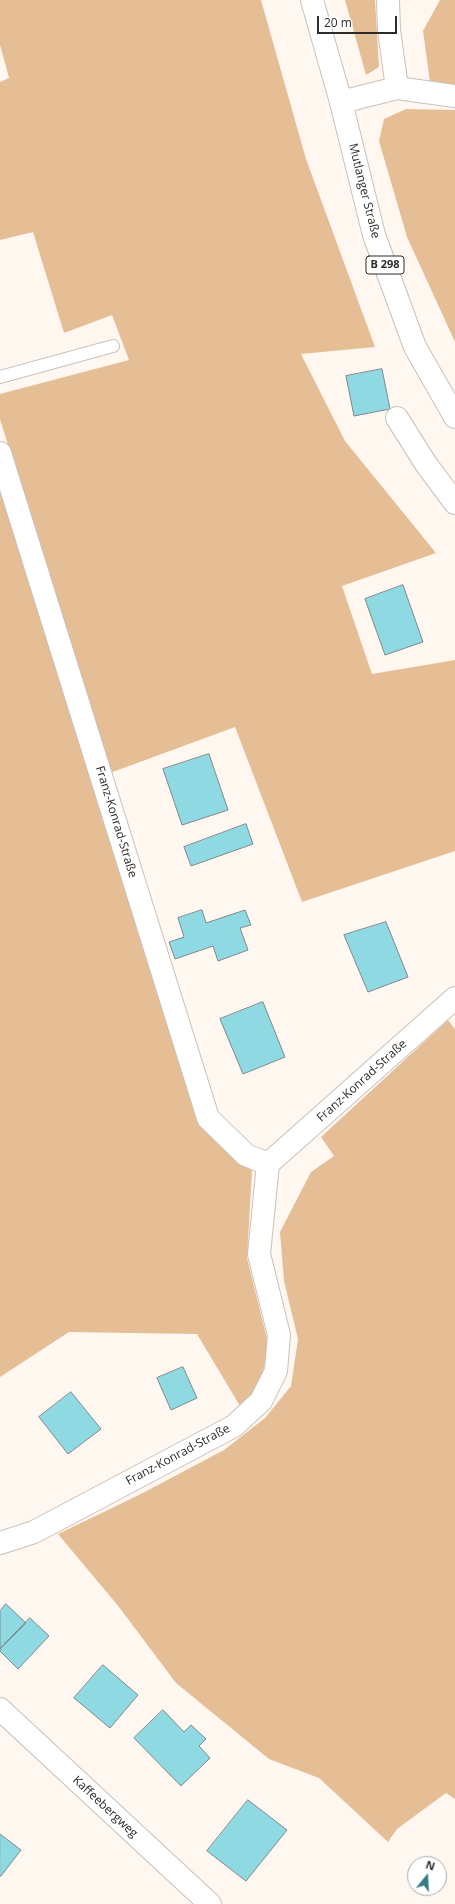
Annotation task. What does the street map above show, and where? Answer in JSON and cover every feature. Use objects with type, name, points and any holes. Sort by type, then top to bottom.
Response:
[{"type":"street","name":"Mutlanger Straße","points":[[312,0],[341,102],[374,235],[415,347],[455,417]]},
{"type":"street","points":[[388,0],[389,30],[397,88]]},
{"type":"street","points":[[341,102],[397,88],[455,96]]},
{"type":"street","points":[[397,418],[426,464],[455,503]]},
{"type":"street","name":"Franz-Konrad-Straße","points":[[0,453],[208,1118],[246,1155],[268,1164]]},
{"type":"street","name":"Franz-Konrad-Straße","points":[[0,1543],[34,1532],[227,1430],[234,1426],[262,1401],[276,1372],[279,1335],[259,1254],[268,1164],[455,998]]},
{"type":"street","name":"Kaffeebergweg","points":[[0,1710],[210,1904]]},
{"type":"lane","points":[[0,377],[113,346]]},
{"type":"shaded area","points":[[0,0],[261,0],[306,159],[375,347],[301,354],[345,441],[436,553],[342,586],[372,674],[455,660],[455,851],[302,902],[235,727],[110,773],[0,419],[0,394],[129,360],[112,315],[64,333],[33,232],[0,240],[0,82],[9,78],[0,45]]},
{"type":"shaded area","points":[[345,0],[375,0],[379,67],[366,75]]},
{"type":"shaded area","points":[[440,0],[455,0],[455,89],[430,82],[423,31]]},
{"type":"shaded area","points":[[406,109],[455,110],[455,342],[407,237],[379,141],[384,119]]},
{"type":"shaded area","points":[[0,484],[215,1133],[252,1171],[247,1258],[268,1343],[261,1384],[240,1406],[197,1334],[69,1332],[0,1377]]},
{"type":"shaded area","points":[[448,1020],[455,1029],[455,1799],[446,1793],[397,1829],[388,1842],[319,1778],[269,1759],[176,1683],[119,1607],[58,1534],[139,1495],[224,1450],[265,1418],[291,1386],[298,1339],[284,1281],[280,1232],[311,1172],[334,1156],[321,1137]]},
{"type":"building","points":[[382,369],[390,409],[354,416],[346,376]]},
{"type":"building","points":[[403,585],[423,642],[385,655],[365,599]]},
{"type":"building","points":[[209,754],[228,810],[182,825],[163,769]]},
{"type":"building","points":[[246,824],[253,844],[191,866],[184,847]]},
{"type":"building","points":[[202,910],[206,923],[245,910],[251,925],[240,928],[248,950],[218,961],[213,946],[175,959],[169,942],[184,937],[178,918]]},
{"type":"building","points":[[386,922],[408,977],[368,992],[344,935]]},
{"type":"building","points":[[263,1002],[285,1057],[243,1074],[220,1019]]},
{"type":"building","points":[[183,1367],[197,1398],[171,1410],[157,1378]]},
{"type":"building","points":[[71,1392],[101,1429],[68,1454],[39,1417]]},
{"type":"building","points":[[6,1604],[26,1623],[0,1649],[0,1611]]},
{"type":"building","points":[[30,1618],[49,1636],[18,1669],[0,1651],[0,1649]]},
{"type":"building","points":[[103,1665],[138,1695],[110,1728],[74,1698]]},
{"type":"building","points":[[163,1710],[184,1732],[191,1725],[206,1739],[199,1746],[210,1758],[181,1786],[134,1738]]},
{"type":"building","points":[[248,1800],[287,1830],[246,1881],[207,1851]]},
{"type":"building","points":[[0,1834],[21,1850],[1,1876],[0,1876]]}]
